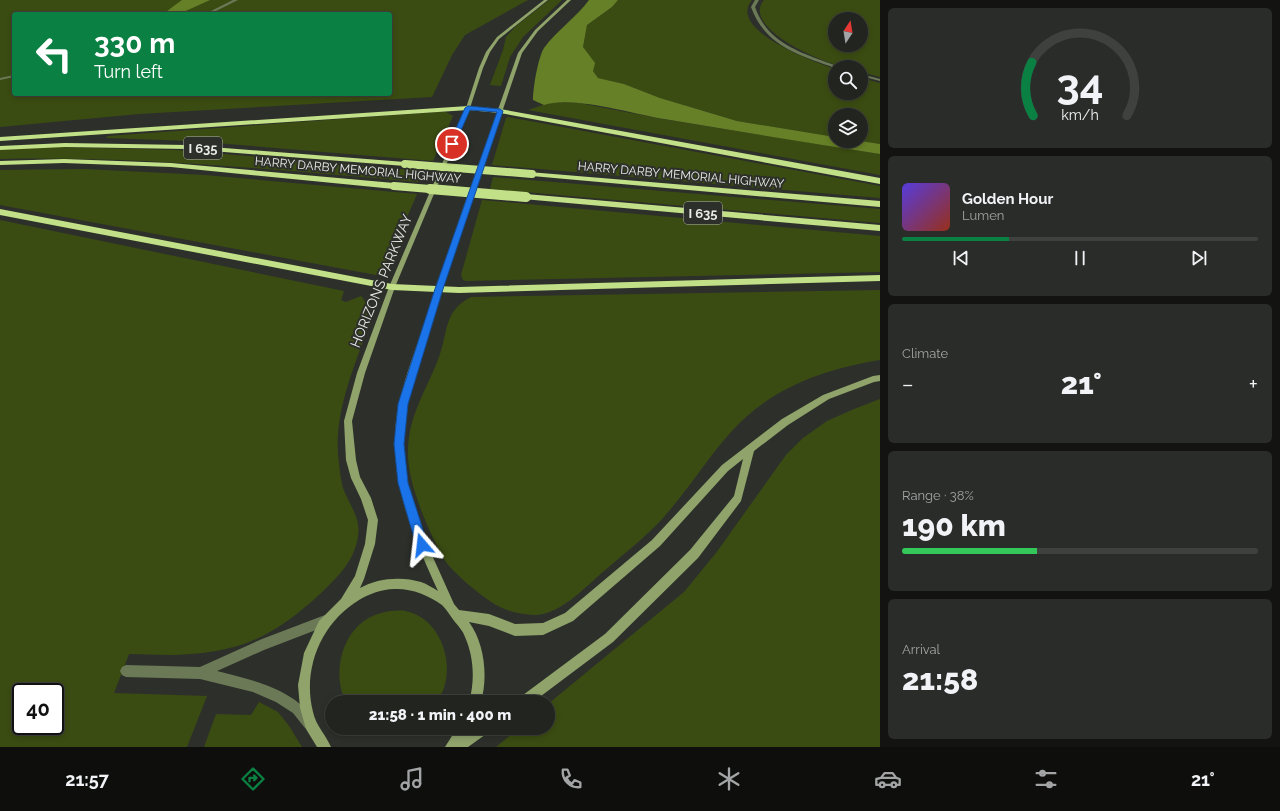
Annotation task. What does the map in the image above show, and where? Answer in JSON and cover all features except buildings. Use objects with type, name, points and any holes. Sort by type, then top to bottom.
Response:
[{"type":"highway","points":[[0,139],[468,108],[500,111],[880,181]]},
{"type":"highway","name":"HARRY DARBY MEMORIAL HIGHWAY","points":[[0,148],[65,145],[186,147],[532,174],[880,204]]},
{"type":"highway","name":"HARRY DARBY MEMORIAL HIGHWAY","points":[[0,163],[64,161],[171,165],[880,228]]},
{"type":"highway","points":[[0,212],[392,287],[439,289],[880,278]]},
{"type":"main road","name":"HORIZONS PARKWAY","points":[[346,600],[359,579],[370,544],[373,520],[366,498],[356,478],[352,460],[348,421],[360,373],[392,287],[468,108],[481,68],[488,52],[498,38],[546,0]]},
{"type":"main road","points":[[448,603],[422,545],[403,483],[399,444],[403,404],[439,289],[513,70],[528,39],[537,28],[569,0]]},
{"type":"main road","points":[[459,615],[489,620],[515,630],[543,629],[569,617],[656,543],[725,468],[785,422],[826,397],[873,379],[880,378]]},
{"type":"main road","points":[[532,695],[609,638],[694,554],[738,498],[750,450]]},
{"type":"main road","points":[[325,747],[312,728],[304,698],[305,670],[312,644],[325,621],[346,600],[372,587],[399,583],[425,588],[448,603],[459,615],[473,639],[479,668],[476,695]]},
{"type":"main road","points":[[451,747],[460,735]]},
{"type":"main road","points":[[457,747],[475,735]]},
{"type":"street","points":[[211,12],[236,0]]},
{"type":"street","points":[[757,0],[753,7],[755,18],[765,31],[788,48],[828,64]]},
{"type":"street","points":[[0,79],[12,76]]},
{"type":"street","points":[[868,77],[880,80]]},
{"type":"street","points":[[200,673],[262,645],[325,621]]},
{"type":"street","points":[[126,671],[200,673],[254,686],[280,698],[297,709],[312,728]]},
{"type":"shaded area","points":[[0,0],[528,0],[465,35],[452,55],[432,97],[139,114],[0,127]]},
{"type":"shaded area","points":[[182,0],[210,0],[183,12],[166,12]]},
{"type":"shaded area","points":[[549,0],[562,0],[523,37],[510,57],[501,86],[490,85],[503,50],[506,37],[516,26]]},
{"type":"shaded area","points":[[589,0],[618,0],[612,7],[587,25],[583,47],[595,63],[593,71],[598,78],[624,84],[660,98],[737,121],[828,136],[828,146],[664,119],[603,106],[570,102],[544,105],[533,100],[536,73],[544,48]]},
{"type":"shaded area","points":[[618,0],[752,0],[747,11],[751,23],[762,33],[777,44],[810,60],[828,66],[828,100],[868,100],[868,80],[880,83],[880,144],[868,142],[868,108],[828,108],[828,136],[737,121],[660,98],[624,84],[598,78],[593,71],[583,47],[587,25],[612,7]]},
{"type":"shaded area","points":[[764,0],[880,0],[880,77],[868,74],[868,60],[828,60],[828,62],[821,59],[788,43],[774,33],[764,22],[760,11]]},
{"type":"shaded area","points":[[552,102],[579,103],[662,119],[828,146],[828,148],[843,148],[880,154],[880,175],[528,110]]},
{"type":"shaded area","points":[[446,112],[453,116],[433,161],[191,141],[106,138],[108,136]]},
{"type":"shaded area","points":[[508,117],[880,186],[880,198],[492,165],[506,118]]},
{"type":"shaded area","points":[[868,142],[880,144],[880,154],[843,148],[868,148]]},
{"type":"shaded area","points":[[61,147],[176,150],[423,171],[418,182],[157,162],[0,159],[0,149]]},
{"type":"shaded area","points":[[84,169],[205,175],[417,194],[383,273],[376,275],[0,205],[0,170]]},
{"type":"shaded area","points":[[493,177],[880,209],[880,223],[490,189]]},
{"type":"shaded area","points":[[482,200],[880,236],[880,272],[466,281],[463,280],[461,275]]},
{"type":"shaded area","points":[[0,220],[344,291],[341,300],[346,302],[361,296],[368,309],[370,316],[369,324],[346,392],[341,410],[339,428],[338,446],[342,485],[358,523],[356,545],[345,568],[334,581],[296,614],[268,633],[249,642],[212,652],[175,655],[129,654],[114,693],[207,696],[187,747],[0,747]]},
{"type":"shaded area","points":[[880,290],[880,360],[862,363],[809,379],[792,386],[761,405],[735,427],[725,438],[662,519],[638,542],[568,602],[560,607],[538,615],[514,612],[503,608],[484,597],[468,584],[444,559],[432,536],[415,492],[409,464],[409,439],[415,414],[439,357],[451,315],[462,303],[471,297]]},
{"type":"shaded area","points":[[880,399],[880,747],[496,747],[511,735],[555,735],[555,698],[684,592],[716,553],[786,455],[803,438],[827,421]]},
{"type":"shaded area","points":[[390,611],[403,611],[417,615],[426,621],[434,630],[441,640],[447,664],[447,676],[440,695],[344,695],[340,678],[340,665],[342,652],[347,641],[354,630],[364,621]]},
{"type":"shaded area","points":[[259,702],[278,712],[302,747],[204,747],[216,714],[251,715]]},
{"type":"route","points":[[422,545],[403,483],[399,444],[403,404],[439,289],[500,111],[468,108],[452,144]]}]
